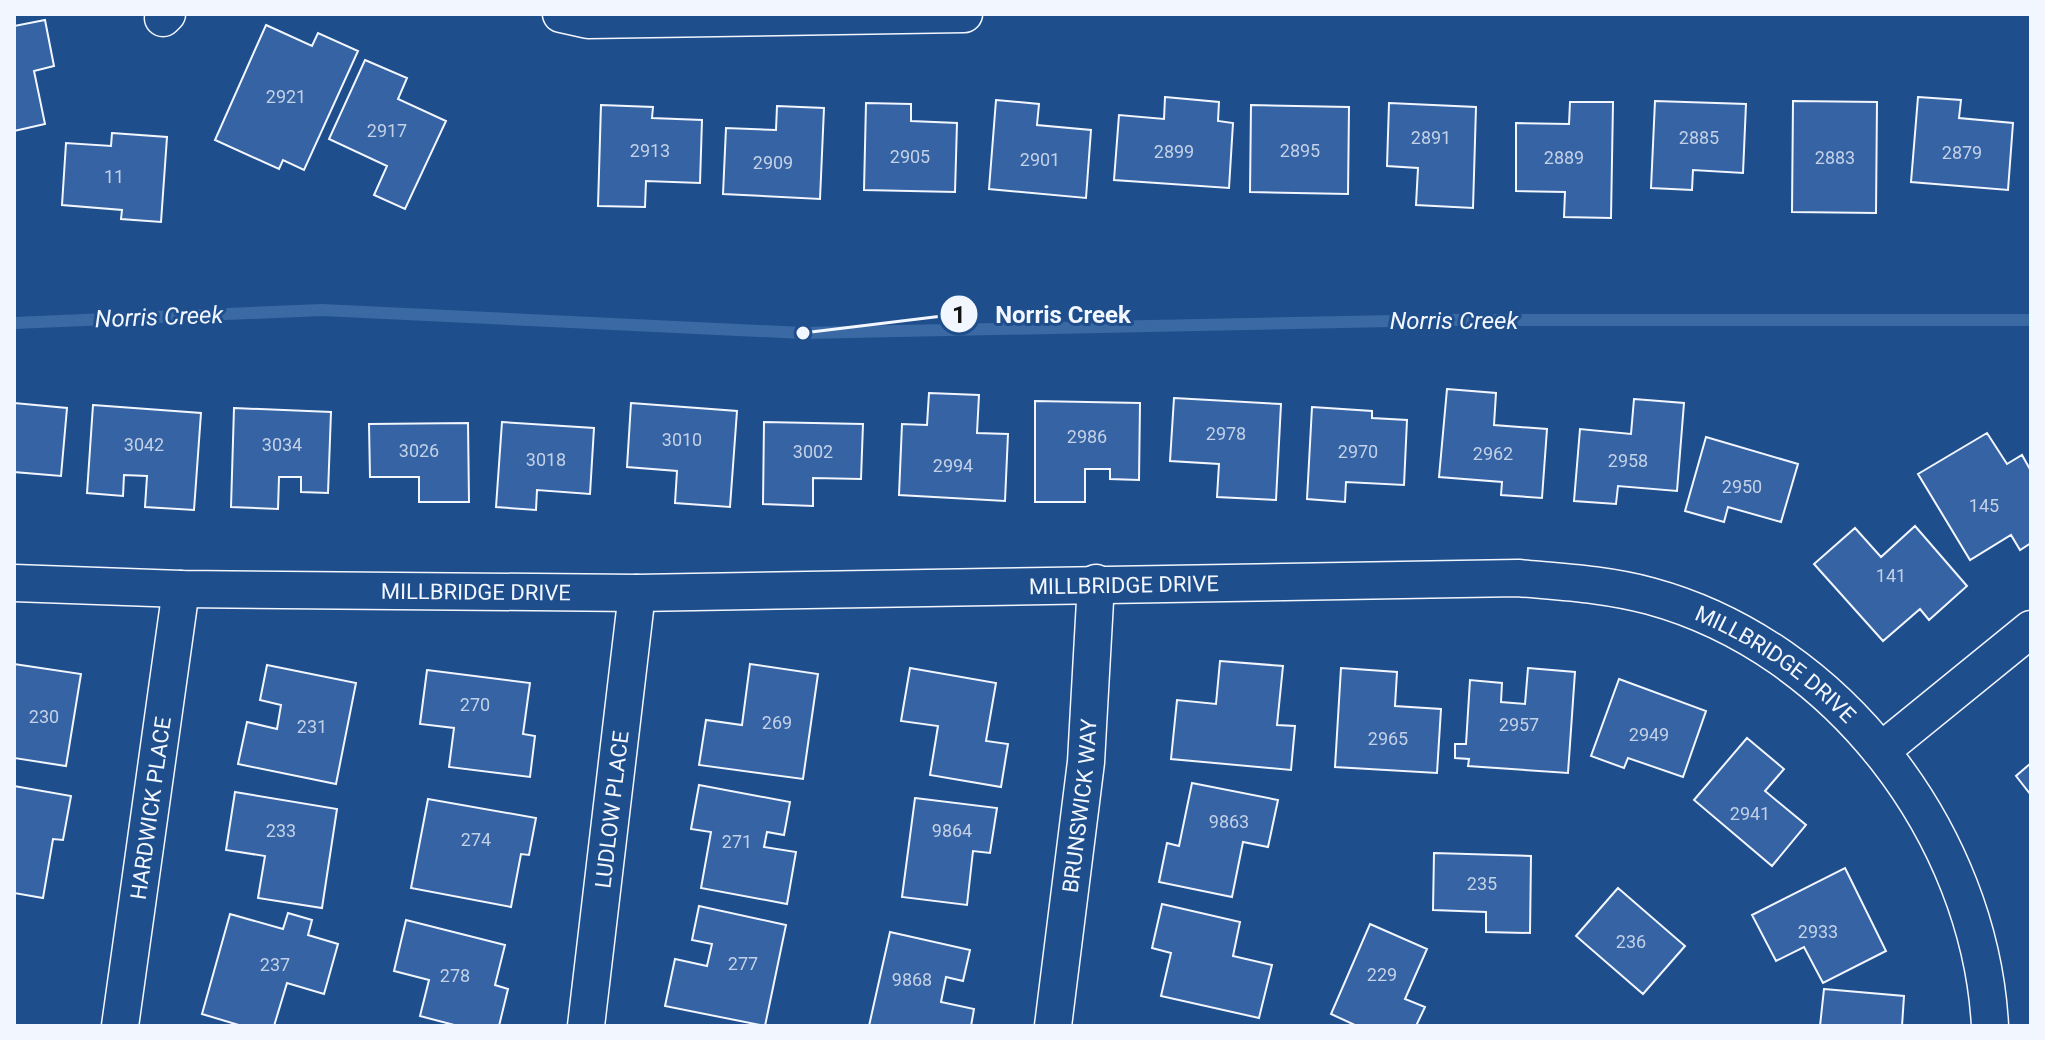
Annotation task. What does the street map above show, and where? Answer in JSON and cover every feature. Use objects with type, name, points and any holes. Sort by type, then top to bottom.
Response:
[{"type":"street","points":[[561,14],[588,20],[964,14]]},
{"type":"street","name":"MILLBRIDGE DRIVE","points":[[14,583],[181,589],[637,593],[1518,578],[1596,584],[1652,597],[1691,612],[1776,655],[1839,703],[1881,751],[1934,832],[1960,883],[1988,986],[1990,1026]]},
{"type":"street","name":"BRUNSWICK WAY","points":[[1053,1026],[1086,762],[1096,583]]},
{"type":"street","name":"HARDWICK PLACE","points":[[120,1026],[181,589]]},
{"type":"street","name":"LUDLOW PLACE","points":[[586,1026],[637,593]]},
{"type":"street","points":[[1881,751],[2031,629]]},
{"type":"building","points":[[45,20],[54,66],[34,71],[45,124],[14,131],[14,26]]},
{"type":"building","points":[[266,25],[312,46],[318,33],[358,51],[304,170],[283,160],[279,169],[215,140]]},
{"type":"building","points":[[365,60],[407,78],[398,99],[446,121],[405,209],[374,195],[387,166],[329,139]]},
{"type":"building","points":[[1165,97],[1219,102],[1218,121],[1233,123],[1229,188],[1114,180],[1119,115],[1164,119]]},
{"type":"building","points":[[1918,97],[1961,100],[1959,118],[2013,123],[2008,190],[1911,182]]},
{"type":"building","points":[[996,100],[1039,104],[1037,125],[1091,130],[1086,198],[989,189]]},
{"type":"building","points":[[1655,101],[1746,104],[1743,173],[1693,170],[1692,190],[1651,188]]},
{"type":"building","points":[[1793,101],[1877,102],[1876,213],[1792,212]]},
{"type":"building","points":[[1570,102],[1613,102],[1611,218],[1564,217],[1565,192],[1516,191],[1516,123],[1569,124]]},
{"type":"building","points":[[866,103],[911,104],[911,121],[957,123],[955,192],[864,190]]},
{"type":"building","points":[[1389,103],[1476,107],[1473,208],[1416,205],[1418,168],[1387,166]]},
{"type":"building","points":[[601,105],[653,107],[652,118],[702,120],[700,183],[646,181],[645,207],[598,206]]},
{"type":"building","points":[[1251,105],[1349,107],[1348,194],[1250,192]]},
{"type":"building","points":[[777,106],[824,108],[820,199],[723,194],[726,128],[776,130]]},
{"type":"building","points":[[112,133],[167,137],[161,222],[121,219],[122,210],[62,205],[66,143],[111,146]]},
{"type":"building","points":[[1447,389],[1496,393],[1494,425],[1547,429],[1542,498],[1501,495],[1502,482],[1439,477]]},
{"type":"building","points":[[929,393],[979,395],[977,433],[1008,434],[1005,501],[899,495],[902,424],[927,425]]},
{"type":"building","points":[[1174,398],[1281,404],[1276,500],[1217,497],[1219,464],[1170,461]]},
{"type":"building","points":[[1634,399],[1684,403],[1677,491],[1618,486],[1616,504],[1574,501],[1580,429],[1631,434]]},
{"type":"building","points":[[1035,401],[1140,403],[1139,480],[1110,479],[1110,469],[1085,469],[1085,502],[1035,502]]},
{"type":"building","points":[[14,403],[67,408],[61,476],[14,472]]},
{"type":"building","points":[[631,403],[737,411],[730,507],[675,503],[677,471],[627,467]]},
{"type":"building","points":[[93,405],[201,413],[194,510],[145,507],[147,476],[124,475],[123,496],[87,493]]},
{"type":"building","points":[[1312,407],[1372,411],[1372,418],[1407,420],[1404,485],[1346,482],[1345,502],[1307,499]]},
{"type":"building","points":[[234,408],[331,412],[328,493],[301,492],[301,477],[279,477],[278,509],[231,507]]},
{"type":"building","points":[[502,422],[594,428],[590,494],[537,490],[536,510],[496,507]]},
{"type":"building","points":[[764,422],[863,424],[861,479],[813,478],[813,506],[763,504]]},
{"type":"building","points":[[468,423],[469,502],[419,502],[419,477],[370,477],[369,424]]},
{"type":"building","points":[[1987,433],[2007,464],[2022,455],[2031,471],[2031,543],[2020,550],[2011,535],[1970,560],[1918,474]]},
{"type":"building","points":[[1706,437],[1798,464],[1781,522],[1728,507],[1724,522],[1685,511]]},
{"type":"building","points":[[1915,526],[1967,586],[1929,620],[1920,609],[1883,641],[1814,564],[1855,528],[1881,557]]},
{"type":"building","points":[[1220,661],[1283,666],[1277,725],[1295,726],[1291,770],[1171,759],[1177,700],[1216,704]]},
{"type":"building","points":[[14,664],[81,674],[66,766],[14,758]]},
{"type":"building","points":[[750,664],[818,674],[803,779],[699,765],[706,720],[742,725]]},
{"type":"building","points":[[267,665],[356,683],[336,784],[238,764],[247,722],[277,729],[281,705],[260,700]]},
{"type":"building","points":[[910,668],[996,683],[986,741],[1008,744],[1001,787],[930,775],[938,726],[901,721]]},
{"type":"building","points":[[1341,668],[1397,672],[1395,706],[1441,709],[1437,773],[1335,767]]},
{"type":"building","points":[[1528,668],[1575,672],[1568,773],[1468,766],[1469,759],[1455,758],[1455,744],[1466,744],[1470,680],[1502,683],[1501,702],[1525,704]]},
{"type":"building","points":[[427,670],[530,683],[523,734],[535,736],[530,777],[449,767],[454,728],[420,724]]},
{"type":"building","points":[[1619,679],[1706,711],[1683,777],[1628,758],[1624,768],[1591,756]]},
{"type":"building","points":[[1747,738],[1784,769],[1765,791],[1806,825],[1772,866],[1694,800]]},
{"type":"building","points":[[2031,763],[2031,795],[2016,776]]},
{"type":"building","points":[[1192,783],[1278,800],[1268,847],[1243,842],[1232,897],[1159,882],[1167,843],[1179,846]]},
{"type":"building","points":[[699,785],[790,802],[784,835],[767,832],[764,847],[796,852],[787,904],[701,888],[711,832],[691,829]]},
{"type":"building","points":[[14,786],[71,796],[63,840],[53,839],[43,898],[14,893]]},
{"type":"building","points":[[235,792],[337,809],[322,908],[258,898],[265,856],[226,850]]},
{"type":"building","points":[[915,798],[997,808],[990,853],[973,851],[967,905],[902,897]]},
{"type":"building","points":[[428,799],[536,818],[529,855],[521,854],[511,907],[411,888]]},
{"type":"building","points":[[1434,853],[1531,856],[1530,933],[1486,932],[1486,912],[1433,910]]},
{"type":"building","points":[[1845,868],[1886,951],[1823,983],[1804,947],[1776,961],[1752,915]]},
{"type":"building","points":[[1618,888],[1685,946],[1643,994],[1576,936]]},
{"type":"building","points":[[1162,904],[1240,922],[1233,956],[1272,965],[1259,1018],[1161,996],[1171,953],[1152,948]]},
{"type":"building","points":[[699,906],[786,925],[765,1026],[665,1006],[675,959],[707,966],[712,944],[692,940]]},
{"type":"building","points":[[288,913],[312,920],[308,935],[338,944],[324,994],[287,983],[274,1026],[242,1026],[202,1014],[230,914],[283,929]]},
{"type":"building","points":[[406,920],[505,945],[495,985],[508,989],[499,1026],[458,1026],[420,1016],[429,980],[394,971]]},
{"type":"building","points":[[1370,924],[1427,949],[1405,999],[1425,1007],[1416,1026],[1357,1026],[1331,1014]]},
{"type":"building","points":[[890,932],[970,950],[963,981],[946,977],[941,1002],[974,1009],[971,1026],[869,1026]]},
{"type":"building","points":[[1824,989],[1904,996],[1902,1026],[1820,1026]]},
{"type":"waterway","name":"Norris Creek","points":[[14,323],[322,310],[803,333],[1441,320],[2031,320]]},
{"type":"place","name":"Norris Creek","points":[[803,333]]}]
